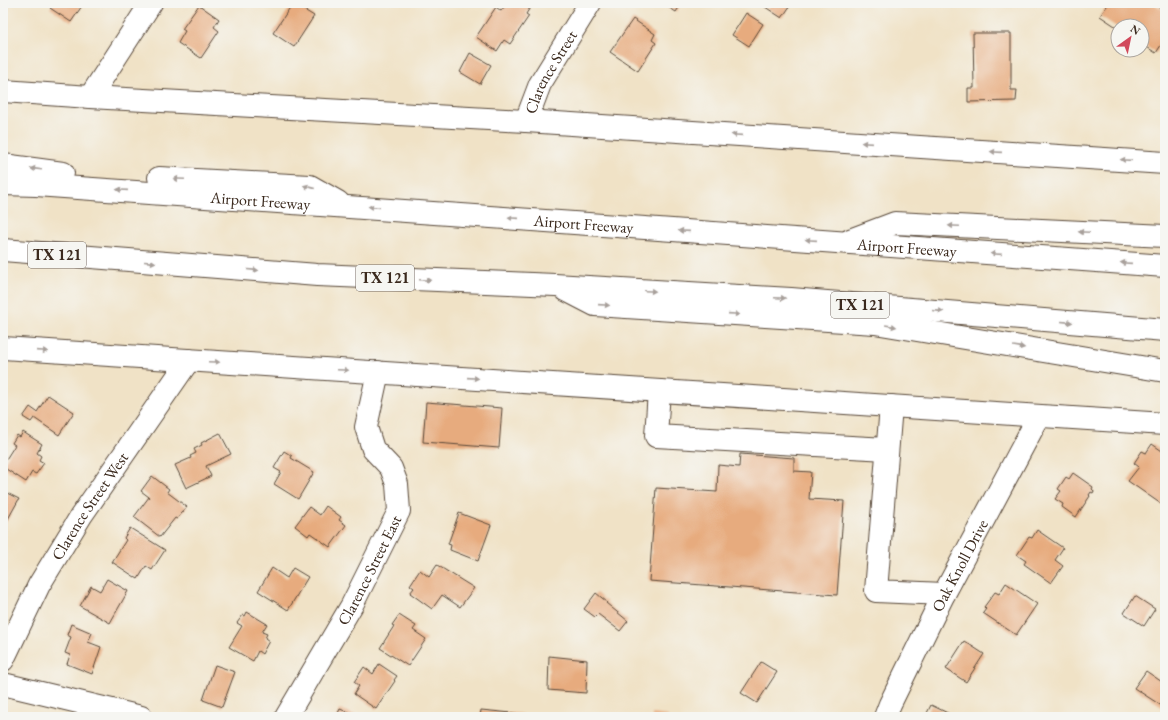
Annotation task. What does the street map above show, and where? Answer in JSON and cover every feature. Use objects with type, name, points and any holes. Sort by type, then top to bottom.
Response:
[{"type":"main road","points":[[90,97],[151,3]]},
{"type":"main road","name":"Clarence Street","points":[[526,121],[540,84],[590,3]]},
{"type":"main road","points":[[3,91],[526,121],[1165,163]]},
{"type":"main road","points":[[3,165],[63,173],[310,186],[343,205]]},
{"type":"main road","name":"Airport Freeway","points":[[3,184],[36,184],[343,205],[1165,266]]},
{"type":"main road","points":[[842,243],[895,223],[1165,236]]},
{"type":"main road","name":"TX 121","points":[[3,250],[317,275],[556,285],[791,299],[1165,330]]},
{"type":"main road","points":[[3,262],[111,259]]},
{"type":"main road","points":[[556,285],[595,305],[875,323],[1165,371]]},
{"type":"main road","points":[[3,348],[1165,424]]},
{"type":"main road","name":"Clarence Street West","points":[[3,660],[39,585],[81,516],[189,360]]},
{"type":"main road","name":"Clarence Street East","points":[[286,717],[352,605],[399,511],[397,484],[391,468],[372,449],[366,427],[378,372]]},
{"type":"main road","points":[[659,391],[656,436],[887,449]]},
{"type":"main road","points":[[891,406],[876,591],[944,594]]},
{"type":"main road","name":"Oak Knoll Drive","points":[[885,717],[944,594],[1039,416]]},
{"type":"main road","points":[[3,684],[141,717]]},
{"type":"building","points":[[54,3],[84,3],[71,22],[50,8]]},
{"type":"building","points":[[293,3],[314,16],[294,47],[273,33]]},
{"type":"building","points":[[507,3],[533,3],[526,14],[529,16],[510,44],[504,40],[497,51],[476,37],[496,7],[501,11]]},
{"type":"building","points":[[662,3],[682,3],[676,12]]},
{"type":"building","points":[[759,3],[792,3],[782,18]]},
{"type":"building","points":[[1109,3],[1153,3],[1165,11],[1165,39],[1156,53],[1150,49],[1150,18],[1110,18],[1110,23],[1100,16]]},
{"type":"building","points":[[199,5],[219,19],[214,27],[219,31],[201,58],[178,43],[185,31],[182,29]]},
{"type":"building","points":[[746,13],[763,24],[749,46],[732,35]]},
{"type":"building","points":[[633,19],[655,34],[652,40],[656,43],[638,71],[610,52]]},
{"type":"building","points":[[973,33],[1011,33],[1011,90],[1017,90],[1016,101],[968,102],[968,88],[974,88]]},
{"type":"building","points":[[470,53],[491,65],[480,84],[460,72]]},
{"type":"building","points":[[48,395],[74,412],[59,435],[34,418],[31,422],[23,417],[30,407],[37,412]]},
{"type":"building","points":[[426,402],[502,408],[499,448],[423,442]]},
{"type":"building","points":[[23,432],[42,444],[37,453],[41,456],[39,460],[44,463],[36,474],[32,472],[26,482],[3,467],[3,464],[15,445],[12,443],[17,435],[20,437]]},
{"type":"building","points":[[220,433],[231,454],[206,466],[211,476],[186,488],[175,465],[191,458],[190,456],[196,453],[194,449],[202,445],[201,443]]},
{"type":"building","points":[[1152,444],[1165,453],[1164,506],[1128,481],[1139,467],[1134,463],[1142,451],[1146,453]]},
{"type":"building","points":[[284,451],[292,456],[291,458],[314,472],[298,499],[274,484],[281,472],[274,468]]},
{"type":"building","points":[[740,454],[794,458],[794,471],[811,472],[809,499],[844,501],[837,595],[649,581],[656,488],[717,492],[718,465],[739,467]]},
{"type":"building","points":[[1073,473],[1093,487],[1092,489],[1094,491],[1093,493],[1091,492],[1089,495],[1090,496],[1076,517],[1062,507],[1063,504],[1055,499],[1061,491],[1058,489],[1066,477],[1069,479]]},
{"type":"building","points":[[152,476],[169,489],[167,492],[187,507],[177,519],[175,518],[160,537],[134,517],[149,497],[141,491]]},
{"type":"building","points":[[3,491],[19,499],[3,528]]},
{"type":"building","points":[[326,506],[341,517],[339,520],[346,525],[330,547],[310,533],[308,536],[295,526],[309,507],[320,515]]},
{"type":"building","points":[[459,513],[491,525],[478,561],[450,550],[451,545],[448,544]]},
{"type":"building","points":[[130,528],[165,550],[152,570],[146,566],[138,579],[112,562],[126,540],[124,538]]},
{"type":"building","points":[[1037,530],[1063,548],[1055,560],[1063,566],[1051,583],[1024,564],[1026,561],[1017,555],[1029,537],[1032,538]]},
{"type":"building","points":[[437,565],[474,588],[460,607],[442,595],[432,609],[410,593],[414,588],[410,585],[420,570],[429,577]]},
{"type":"building","points":[[272,568],[287,578],[293,568],[308,577],[288,610],[258,591]]},
{"type":"building","points":[[107,579],[128,591],[110,623],[80,606],[91,586],[100,591]]},
{"type":"building","points":[[1006,583],[1037,604],[1016,635],[983,613],[986,609],[984,607],[995,592],[999,594]]},
{"type":"building","points":[[596,593],[628,621],[620,631],[598,614],[595,617],[584,609]]},
{"type":"building","points":[[1135,596],[1155,609],[1144,626],[1124,613]]},
{"type":"building","points":[[247,612],[267,624],[262,632],[267,634],[265,638],[269,641],[262,654],[258,651],[253,661],[229,647],[242,626],[237,623],[243,615],[245,616]]},
{"type":"building","points":[[399,615],[416,626],[413,630],[426,639],[408,666],[380,648]]},
{"type":"building","points":[[71,624],[92,633],[88,642],[101,647],[92,674],[67,664],[70,655],[65,653],[71,637],[67,635]]},
{"type":"building","points":[[964,641],[984,654],[966,682],[946,669]]},
{"type":"building","points":[[549,656],[587,660],[586,693],[548,690]]},
{"type":"building","points":[[761,662],[777,672],[757,703],[741,693]]},
{"type":"building","points":[[379,664],[397,676],[376,709],[354,694],[359,686],[354,682],[364,667],[373,674]]},
{"type":"building","points":[[215,665],[235,672],[222,707],[203,700]]},
{"type":"building","points":[[1146,671],[1165,684],[1165,708],[1134,688]]},
{"type":"building","points":[[931,705],[956,717],[925,717]]},
{"type":"building","points":[[340,709],[360,717],[336,717]]},
{"type":"building","points":[[481,710],[522,714],[521,717],[480,717]]},
{"type":"building","points":[[652,714],[668,716],[668,717],[652,717]]}]
